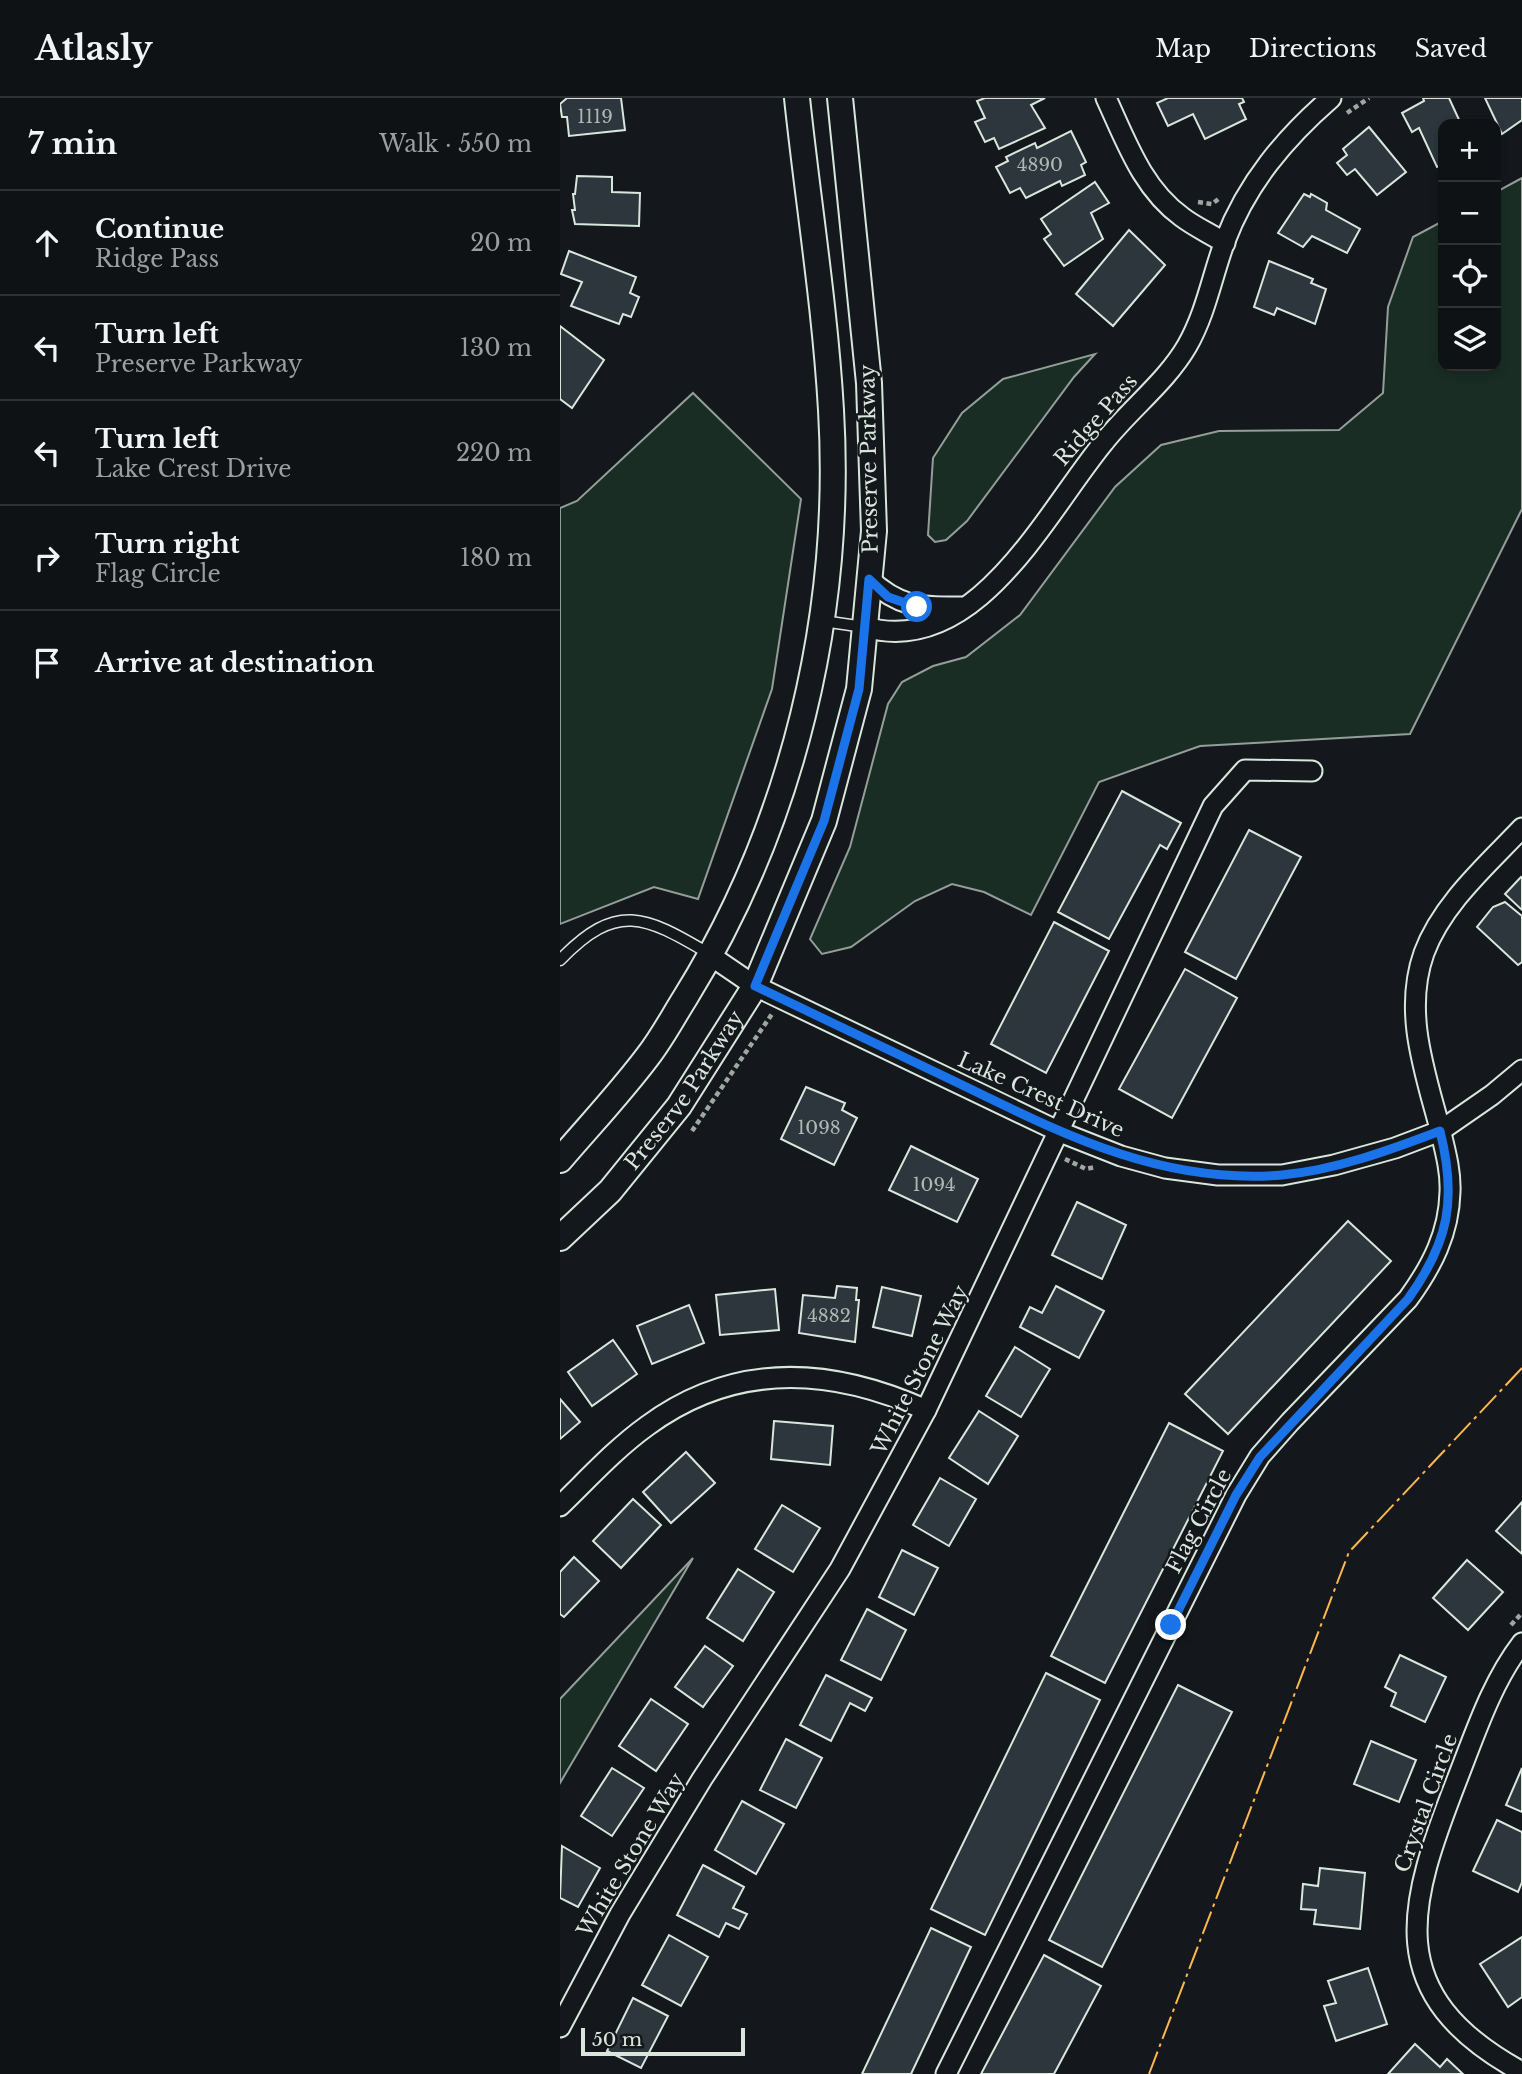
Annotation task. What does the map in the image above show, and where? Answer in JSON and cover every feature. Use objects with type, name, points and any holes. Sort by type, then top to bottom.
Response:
[{"type":"street","name":"Preserve Parkway","points":[[560,1160],[649,1055],[711,956],[742,893],[773,815],[799,732],[824,621],[832,488],[831,410],[797,98]]},
{"type":"street","name":"Preserve Parkway","points":[[560,1238],[610,1191],[679,1106],[755,986],[824,821],[859,689],[874,531],[869,383],[840,98]]},
{"type":"street","points":[[1106,98],[1139,170],[1155,191],[1182,218],[1225,243]]},
{"type":"street","name":"Ridge Pass","points":[[865,627],[884,633],[908,632],[969,607],[1007,570],[1080,470],[1185,349],[1208,299],[1238,210],[1269,161],[1289,137],[1331,98]]},
{"type":"street","points":[[869,579],[888,597],[917,607],[969,607]]},
{"type":"street","name":"White Stone Way","points":[[560,2027],[620,1914],[702,1779],[840,1569],[926,1410],[1213,806],[1245,771],[1312,771]]},
{"type":"street","name":"Flag Circle","points":[[946,2074],[1236,1495],[1260,1457],[1408,1299],[1429,1270],[1443,1234],[1451,1192],[1448,1163],[1418,1046],[1417,975],[1425,950],[1443,916],[1522,828]]},
{"type":"street","name":"Lake Crest Drive","points":[[711,956],[755,986],[1059,1132],[1121,1156],[1166,1168],[1218,1174],[1282,1175],[1334,1165],[1440,1131],[1492,1095],[1522,1070]]},
{"type":"street","points":[[560,1506],[647,1426],[686,1402],[743,1382],[778,1376],[821,1377],[891,1394],[926,1410]]},
{"type":"street","name":"Crystal Circle","points":[[1522,1643],[1496,1684],[1432,1844],[1418,1896],[1415,1920],[1424,1972],[1450,2019],[1483,2048],[1522,2072]]},
{"type":"lane","points":[[824,621],[865,627]]},
{"type":"lane","points":[[560,960],[603,925],[629,919],[659,925],[711,956]]},
{"type":"path","points":[[1339,119],[1369,98]]},
{"type":"path","points":[[1193,199],[1207,205],[1217,202]]},
{"type":"path","points":[[770,1020],[779,1023]]},
{"type":"path","points":[[1050,1153],[1086,1169],[1098,1167],[1108,1170]]},
{"type":"green space","points":[[1522,178],[1522,509],[1410,734],[1200,746],[1099,782],[1031,915],[984,892],[952,884],[915,901],[851,947],[822,954],[810,939],[850,847],[888,704],[902,682],[933,666],[966,657],[1020,615],[1115,487],[1161,445],[1219,431],[1339,430],[1383,393],[1388,307],[1413,237],[1438,224],[1438,371],[1501,371],[1501,189]]},
{"type":"green space","points":[[1095,354],[1074,377],[967,521],[946,540],[935,542],[928,535],[933,458],[962,413],[1003,379]]},
{"type":"green space","points":[[693,393],[801,499],[772,689],[698,899],[654,887],[560,924],[560,508],[577,501]]},
{"type":"green space","points":[[693,1558],[560,1783],[560,1699]]},
{"type":"building","points":[[567,98],[621,98],[625,130],[569,136],[567,117],[562,117],[560,104]]},
{"type":"building","points":[[985,98],[1045,98],[1031,105],[1045,128],[999,149],[994,138],[985,142],[975,122],[985,118],[977,101]]},
{"type":"building","points":[[1168,98],[1242,98],[1244,102],[1239,104],[1246,119],[1205,139],[1193,114],[1168,126],[1157,103]]},
{"type":"building","points":[[1423,98],[1449,98],[1459,119],[1438,119],[1437,167],[1419,128],[1412,132],[1402,113],[1424,101]]},
{"type":"building","points":[[1485,98],[1522,98],[1522,120],[1502,134],[1501,119],[1495,119]]},
{"type":"building","points":[[1369,127],[1406,172],[1377,195],[1355,169],[1347,175],[1337,163],[1347,155],[1343,149]]},
{"type":"building","points":[[1071,131],[1086,162],[1081,165],[1085,175],[1062,186],[1060,181],[1026,198],[1020,188],[1010,193],[996,167],[1008,161],[1006,157],[1035,143],[1037,148]]},
{"type":"building","points":[[577,176],[612,177],[612,192],[640,193],[639,226],[575,224],[572,210],[575,210],[573,194]]},
{"type":"building","points":[[1095,182],[1109,203],[1091,213],[1103,239],[1064,266],[1044,239],[1051,234],[1041,219]]},
{"type":"building","points":[[1304,194],[1310,197],[1311,194],[1327,203],[1326,210],[1360,229],[1347,253],[1312,236],[1303,247],[1278,233]]},
{"type":"building","points":[[1129,230],[1165,265],[1113,326],[1076,294]]},
{"type":"building","points":[[569,251],[636,277],[630,293],[639,297],[631,317],[623,314],[619,324],[571,306],[582,282],[561,274]]},
{"type":"building","points":[[1269,261],[1313,279],[1311,283],[1326,289],[1315,324],[1277,308],[1274,315],[1254,307]]},
{"type":"building","points":[[560,326],[604,360],[572,408],[560,399]]},
{"type":"building","points":[[1122,791],[1181,823],[1167,849],[1160,845],[1109,939],[1058,912]]},
{"type":"building","points":[[1249,830],[1301,857],[1236,979],[1185,952]]},
{"type":"building","points":[[1522,878],[1522,910],[1505,894]]},
{"type":"building","points":[[1505,902],[1522,916],[1522,962],[1518,965],[1477,927],[1493,907]]},
{"type":"building","points":[[1054,922],[1109,951],[1046,1073],[991,1044]]},
{"type":"building","points":[[1185,969],[1237,998],[1172,1118],[1119,1089]]},
{"type":"building","points":[[806,1087],[845,1103],[842,1110],[857,1118],[834,1165],[781,1139]]},
{"type":"building","points":[[911,1146],[978,1179],[957,1222],[889,1190]]},
{"type":"building","points":[[1077,1202],[1126,1225],[1102,1279],[1052,1255]]},
{"type":"building","points":[[1348,1221],[1391,1261],[1228,1434],[1185,1394]]},
{"type":"building","points":[[837,1286],[857,1288],[856,1300],[859,1300],[855,1342],[799,1333],[803,1295],[835,1298]]},
{"type":"building","points":[[1056,1286],[1104,1311],[1079,1358],[1020,1327],[1030,1307],[1042,1313]]},
{"type":"building","points":[[882,1287],[921,1296],[912,1336],[873,1327]]},
{"type":"building","points":[[775,1289],[779,1330],[720,1335],[716,1295]]},
{"type":"building","points":[[689,1305],[704,1343],[652,1364],[637,1326]]},
{"type":"building","points":[[613,1340],[637,1374],[592,1406],[568,1372]]},
{"type":"building","points":[[1015,1347],[1050,1369],[1021,1417],[986,1396]]},
{"type":"building","points":[[560,1399],[580,1422],[560,1439]]},
{"type":"building","points":[[979,1411],[1018,1436],[988,1484],[949,1458]]},
{"type":"building","points":[[774,1421],[833,1426],[830,1465],[771,1459]]},
{"type":"building","points":[[1169,1423],[1223,1451],[1105,1683],[1051,1656]]},
{"type":"building","points":[[686,1452],[715,1483],[671,1523],[643,1492]]},
{"type":"building","points":[[940,1478],[976,1499],[949,1546],[913,1525]]},
{"type":"building","points":[[633,1499],[661,1525],[621,1568],[593,1541]]},
{"type":"building","points":[[1522,1502],[1522,1554],[1496,1531]]},
{"type":"building","points":[[782,1505],[820,1528],[793,1572],[755,1549]]},
{"type":"building","points":[[902,1550],[938,1568],[914,1615],[879,1597]]},
{"type":"building","points":[[574,1557],[599,1581],[564,1617],[560,1614],[560,1572]]},
{"type":"building","points":[[1467,1560],[1503,1592],[1468,1630],[1433,1598]]},
{"type":"building","points":[[738,1569],[774,1592],[743,1641],[707,1618]]},
{"type":"building","points":[[867,1609],[906,1630],[881,1680],[841,1660]]},
{"type":"building","points":[[705,1646],[733,1666],[703,1707],[675,1687]]},
{"type":"building","points":[[1400,1655],[1446,1677],[1425,1722],[1391,1706],[1396,1693],[1385,1687]]},
{"type":"building","points":[[1046,1673],[1100,1700],[985,1935],[931,1909]]},
{"type":"building","points":[[826,1675],[872,1698],[865,1711],[850,1703],[831,1741],[800,1725]]},
{"type":"building","points":[[1178,1685],[1232,1712],[1102,1967],[1049,1940]]},
{"type":"building","points":[[651,1699],[688,1724],[656,1771],[619,1746]]},
{"type":"building","points":[[786,1739],[822,1758],[796,1808],[760,1790]]},
{"type":"building","points":[[1371,1741],[1416,1760],[1399,1802],[1354,1784]]},
{"type":"building","points":[[612,1768],[644,1788],[612,1836],[581,1816]]},
{"type":"building","points":[[1522,1768],[1522,1812],[1506,1805]]},
{"type":"building","points":[[742,1801],[784,1824],[756,1874],[715,1850]]},
{"type":"building","points":[[1497,1820],[1522,1832],[1522,1882],[1518,1892],[1473,1871]]},
{"type":"building","points":[[562,1846],[600,1868],[578,1907],[560,1898]]},
{"type":"building","points":[[703,1865],[744,1887],[733,1908],[747,1914],[739,1929],[726,1923],[719,1937],[677,1915]]},
{"type":"building","points":[[1320,1868],[1365,1873],[1360,1929],[1314,1924],[1316,1910],[1301,1909],[1303,1884],[1318,1886]]},
{"type":"building","points":[[931,1928],[971,1947],[911,2074],[862,2074]]},
{"type":"building","points":[[669,1935],[708,1957],[681,2006],[642,1985]]},
{"type":"building","points":[[1522,1937],[1522,1997],[1508,2007],[1480,1964]]},
{"type":"building","points":[[1044,1955],[1101,1986],[1054,2074],[981,2074]]},
{"type":"building","points":[[1368,1968],[1387,2024],[1336,2041],[1324,2006],[1336,2003],[1328,1981]]},
{"type":"building","points":[[633,1998],[668,2016],[641,2068],[607,2051]]},
{"type":"building","points":[[1415,2044],[1440,2067],[1447,2059],[1463,2074],[1388,2074]]},
{"type":"power","points":[[1149,2074],[1349,1552],[1522,1368]]},
{"type":"route","points":[[917,607],[888,597],[869,579],[859,689],[824,821],[755,986],[1059,1132],[1121,1156],[1166,1168],[1218,1174],[1282,1175],[1334,1165],[1395,1148],[1440,1131],[1448,1163],[1451,1192],[1447,1221],[1440,1247],[1429,1270],[1408,1299],[1260,1457],[1236,1495],[1171,1625]]}]
